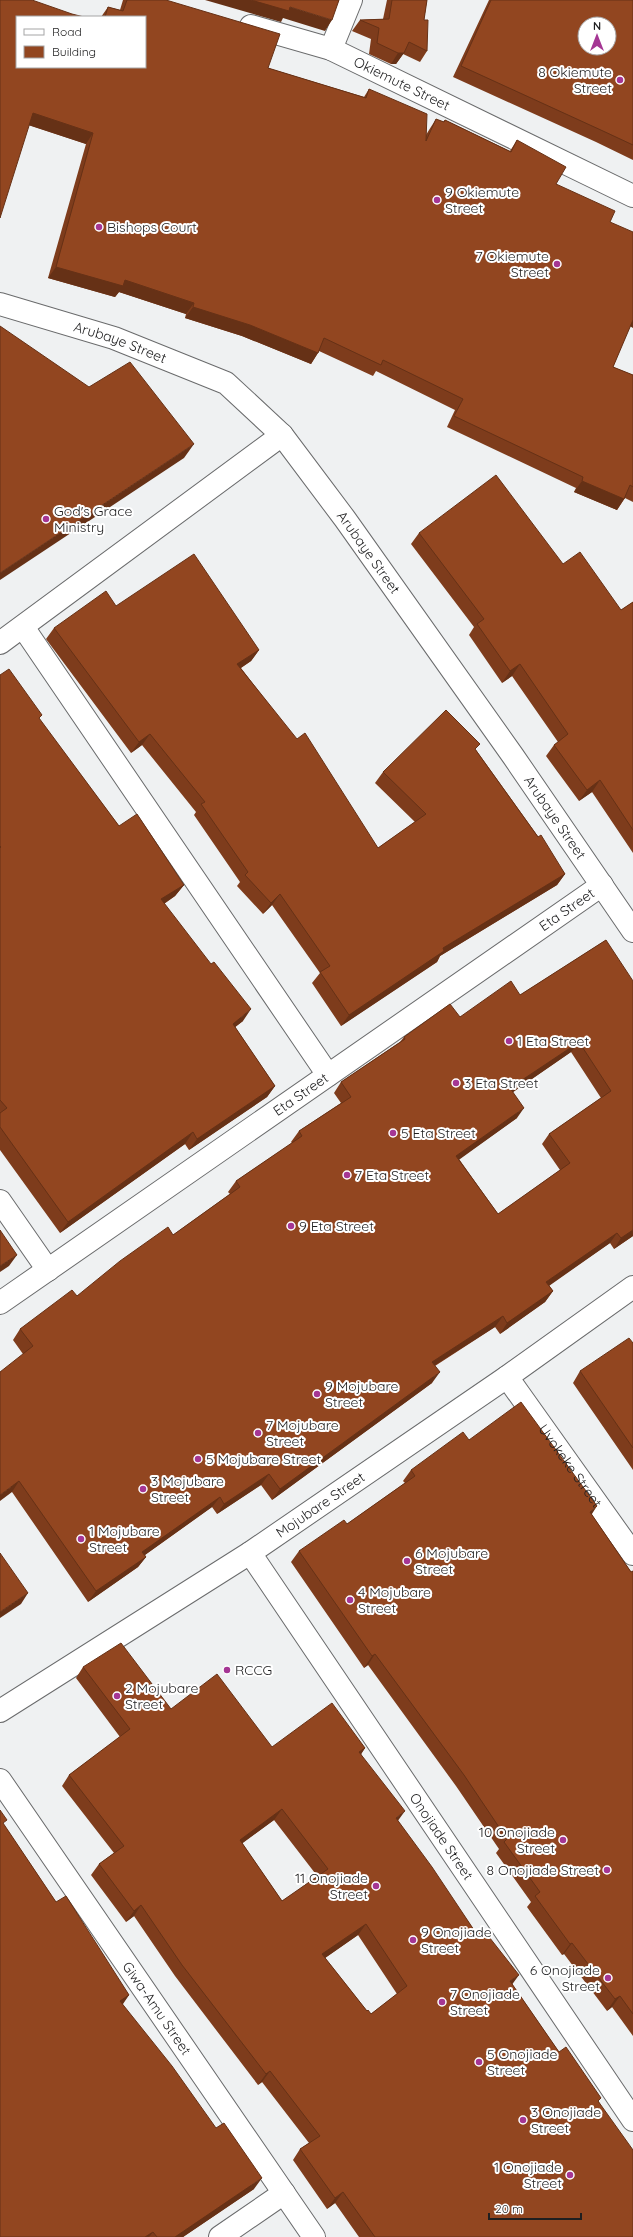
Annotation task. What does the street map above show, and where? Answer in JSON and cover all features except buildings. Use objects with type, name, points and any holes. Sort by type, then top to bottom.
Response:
[{"type":"street","points":[[331,49],[351,0]]},
{"type":"street","name":"Okiemute Street","points":[[234,22],[331,49],[633,196]]},
{"type":"street","name":"Arubaye Street","points":[[0,304],[114,338],[226,383],[282,435],[345,519],[633,931]]},
{"type":"street","points":[[0,643],[282,435]]},
{"type":"street","points":[[23,627],[328,1075]]},
{"type":"street","name":"Eta Street","points":[[0,1303],[602,885]]},
{"type":"street","points":[[0,1201],[48,1270]]},
{"type":"street","name":"Mojubare Street","points":[[0,1711],[250,1552],[508,1377],[633,1287]]},
{"type":"street","name":"Uvokeke Street","points":[[508,1377],[633,1554]]},
{"type":"street","name":"Onojiade Street","points":[[250,1552],[633,2120]]},
{"type":"street","name":"Giwa-Amu Street","points":[[0,1780],[314,2237]]},
{"type":"street","points":[[220,2237],[284,2193]]},
{"type":"place","name":"8 Okiemute Street","points":[[620,80]]},
{"type":"place","name":"9 Okiemute Street","points":[[437,200]]},
{"type":"place","name":"Bishops Court","points":[[99,227]]},
{"type":"place","name":"7 Okiemute Street","points":[[557,264]]},
{"type":"place","name":"God's Grace Ministry","points":[[46,519]]},
{"type":"place","name":"1 Eta Street","points":[[509,1041]]},
{"type":"place","name":"3 Eta Street","points":[[456,1083]]},
{"type":"place","name":"5 Eta Street","points":[[393,1133]]},
{"type":"place","name":"7 Eta Street","points":[[347,1175]]},
{"type":"place","name":"9 Eta Street","points":[[291,1226]]},
{"type":"place","name":"9 Mojubare Street","points":[[317,1394]]},
{"type":"place","name":"7 Mojubare Street","points":[[258,1433]]},
{"type":"place","name":"5 Mojubare Street","points":[[198,1459]]},
{"type":"place","name":"3 Mojubare Street","points":[[143,1489]]},
{"type":"place","name":"1 Mojubare Street","points":[[81,1539]]},
{"type":"place","name":"6 Mojubare Street","points":[[407,1561]]},
{"type":"place","name":"4 Mojubare Street","points":[[350,1600]]},
{"type":"place","name":"RCCG","points":[[227,1670]]},
{"type":"place","name":"2 Mojubare Street","points":[[117,1696]]},
{"type":"place","name":"10 Onojiade Street","points":[[563,1840]]},
{"type":"place","name":"8 Onojiade Street","points":[[607,1870]]},
{"type":"place","name":"11 Onojiade Street","points":[[376,1886]]},
{"type":"place","name":"9 Onojiade Street","points":[[413,1940]]},
{"type":"place","name":"6 Onojiade Street","points":[[608,1978]]},
{"type":"place","name":"7 Onojiade Street","points":[[442,2002]]},
{"type":"place","name":"5 Onojiade Street","points":[[479,2062]]},
{"type":"place","name":"3 Onojiade Street","points":[[523,2120]]},
{"type":"place","name":"1 Onojiade Street","points":[[570,2175]]}]
